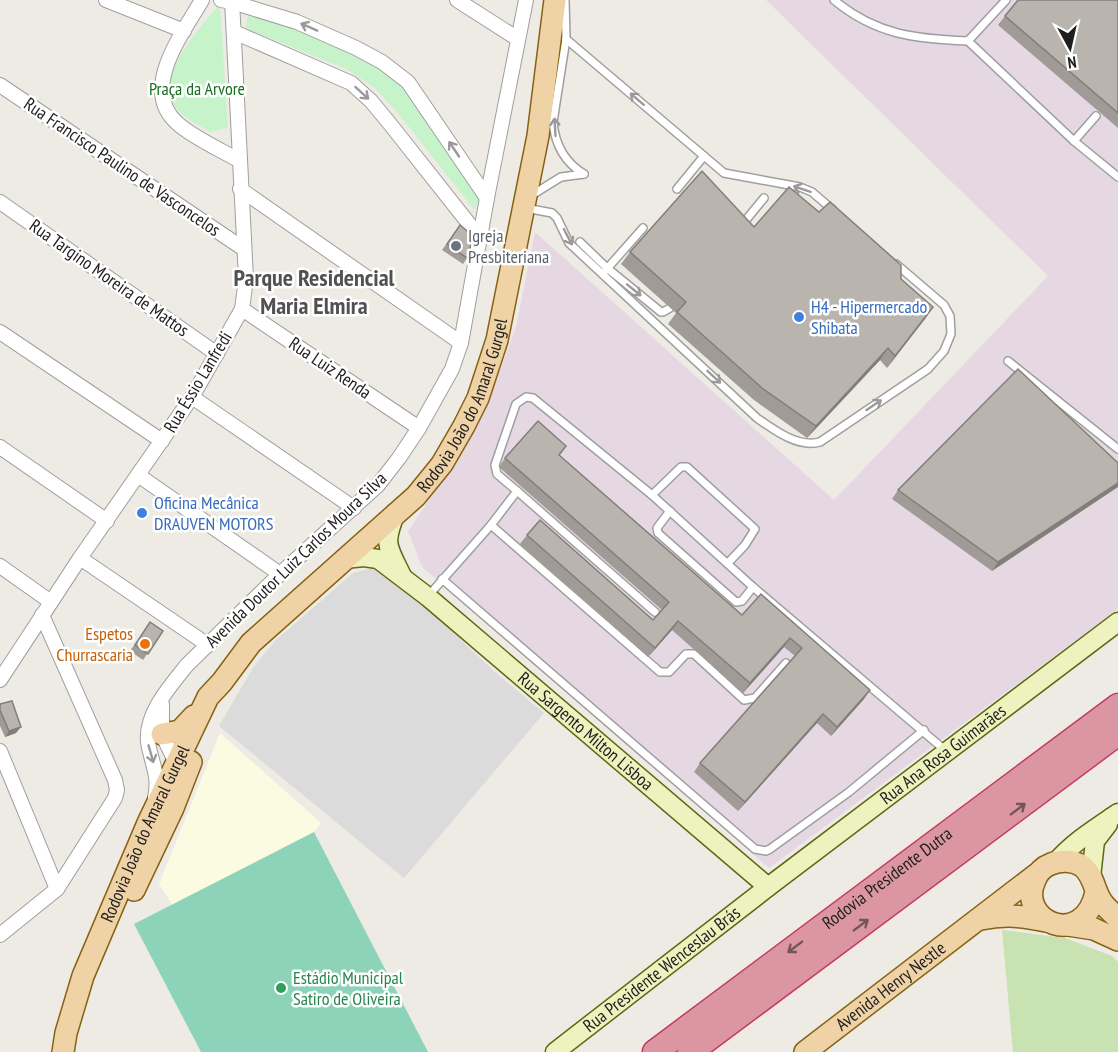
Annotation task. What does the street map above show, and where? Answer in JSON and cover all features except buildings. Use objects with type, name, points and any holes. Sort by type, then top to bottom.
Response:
[{"type":"highway","points":[[1080,734],[1118,692]]},
{"type":"highway","name":"Rodovia Presidente Dutra","points":[[655,1052],[1118,706]]},
{"type":"highway","name":"Rodovia Presidente Dutra","points":[[690,1052],[1076,765],[1113,743]]},
{"type":"highway","points":[[706,1052],[747,1010]]},
{"type":"main road","name":"Rodovia João do Amaral Gurgel","points":[[555,0],[557,42]]},
{"type":"main road","name":"Rodovia João do Amaral Gurgel","points":[[63,1052],[66,1033],[83,976],[148,823],[207,697],[222,682],[252,643],[416,496],[442,464],[478,398],[497,340],[565,0]]},
{"type":"main road","name":"Rodovia João do Amaral Gurgel","points":[[78,993],[94,972],[105,952],[173,808],[222,682]]},
{"type":"main road","points":[[162,734],[180,731],[202,706]]},
{"type":"main road","points":[[173,808],[178,776],[177,763]]},
{"type":"main road","points":[[1046,921],[1037,912],[1031,900],[1032,886],[1037,874],[1046,866],[1056,862],[1070,861],[1082,867],[1094,884],[1103,904],[1118,919]]},
{"type":"main road","name":"Avenida Henry Nestle","points":[[805,1052],[1037,874]]},
{"type":"main road","points":[[1068,925],[1083,919],[1093,907],[1094,884]]},
{"type":"main road","points":[[978,920],[1000,915],[1017,915],[1057,925],[1094,929],[1118,940]]},
{"type":"street","points":[[106,0],[184,31]]},
{"type":"street","points":[[240,161],[178,125],[162,102],[161,86],[164,70],[200,4],[226,0],[307,26],[373,57],[408,82],[487,198]]},
{"type":"street","name":"Rua Éssio Lanfredi","points":[[0,680],[80,558],[192,397],[242,309],[246,279],[234,32],[226,0]]},
{"type":"street","points":[[457,0],[518,39]]},
{"type":"street","name":"Avenida Doutor Luiz Carlos Moura Silva","points":[[148,823],[158,781],[148,744],[148,730],[150,721],[162,699],[187,665],[280,574],[378,485],[419,428],[452,369],[461,343],[526,0]]},
{"type":"street","points":[[234,32],[351,83],[371,101],[481,239]]},
{"type":"street","name":"Rua Francisco Paulino de Vasconcelos","points":[[0,85],[244,249]]},
{"type":"street","points":[[240,189],[461,343]]},
{"type":"street","name":"Rua Targino Moreira de Mattos","points":[[0,202],[217,354]]},
{"type":"street","name":"Rua Luiz Renda","points":[[242,309],[419,428]]},
{"type":"street","points":[[0,332],[162,441]]},
{"type":"street","points":[[192,397],[354,508]]},
{"type":"street","points":[[0,447],[107,521]]},
{"type":"street","points":[[138,475],[280,574]]},
{"type":"street","points":[[397,512],[387,541],[402,578]]},
{"type":"street","name":"Rua Sargento Milton Lisboa","points":[[344,559],[371,557],[378,559],[428,597],[768,887]]},
{"type":"street","points":[[80,558],[208,645]]},
{"type":"street","points":[[0,566],[51,602]]},
{"type":"street","points":[[0,935],[57,889],[115,798],[117,790],[115,780],[42,615]]},
{"type":"street","name":"Rua Ana Rosa Guimarães","points":[[768,887],[1118,622]]},
{"type":"street","points":[[162,699],[162,734],[177,763]]},
{"type":"street","points":[[0,751],[57,889]]},
{"type":"street","points":[[1056,862],[1065,851],[1097,826],[1116,815]]},
{"type":"street","points":[[1094,884],[1095,841],[1116,815]]},
{"type":"street","name":"Rua Presidente Wenceslau Brás","points":[[555,1052],[768,887]]},
{"type":"lane","points":[[834,0],[851,14],[901,35],[933,40],[968,41],[1074,141],[1115,174],[1118,164]]},
{"type":"lane","points":[[968,41],[1006,0]]},
{"type":"lane","points":[[557,42],[724,173],[800,187],[812,192],[838,215]]},
{"type":"lane","points":[[524,204],[561,177],[584,174],[572,167],[557,145],[554,122],[557,42]]},
{"type":"lane","points":[[1074,141],[1096,116]]},
{"type":"lane","points":[[677,189],[704,156]]},
{"type":"lane","points":[[737,230],[764,198]]},
{"type":"lane","points":[[524,204],[552,213],[557,218],[569,243],[661,312],[670,308]]},
{"type":"lane","points":[[605,271],[643,228]]},
{"type":"lane","points":[[580,242],[605,271],[757,418],[803,443],[811,444],[820,442],[928,369],[944,351],[951,334],[950,316],[944,305],[891,260]]},
{"type":"lane","points":[[1008,361],[1118,449]]},
{"type":"lane","points":[[655,612],[497,474],[495,465],[516,404],[526,397],[533,398],[652,495],[753,587],[924,730],[947,752]]},
{"type":"lane","points":[[652,495],[684,466],[712,489],[755,529],[745,545],[728,563]]},
{"type":"lane","points":[[428,597],[491,525],[517,491]]},
{"type":"lane","points":[[670,511],[657,528],[658,532],[736,602],[742,601],[753,587]]},
{"type":"lane","points":[[491,525],[660,672],[669,672],[686,654],[694,654],[744,700],[749,700],[754,698],[786,663]]},
{"type":"lane","points":[[442,579],[760,851],[770,849],[849,792],[924,730]]},
{"type":"shaded area","points":[[766,0],[1118,0],[1118,609],[769,868],[422,567],[408,531],[454,463],[486,408],[516,327],[535,232],[834,500],[1048,276]]},
{"type":"shaded area","points":[[373,568],[391,574],[495,672],[544,713],[404,878],[219,726],[254,666],[276,640],[353,573]]},
{"type":"shaded area","points":[[220,733],[321,823],[314,832],[173,906],[159,884]]},
{"type":"green space","name":"Praça da Arvore","points":[[220,4],[228,128],[210,132],[180,113],[173,104],[169,92],[171,79],[183,51]]},
{"type":"green space","points":[[249,12],[295,25],[381,66],[406,89],[481,196],[474,210],[402,118],[375,88],[346,69],[245,28]]},
{"type":"green space","name":"Estádio Municipal Satiro de Oliveira","points":[[314,832],[428,1052],[201,1052],[134,924]]},
{"type":"green space","points":[[1002,930],[1065,938],[1112,956],[1118,962],[1118,1052],[1013,1052]]},
{"type":"place","name":"Igreja Presbiteriana","points":[[456,246]]},
{"type":"place","name":"H4 - Hipermercado Shibata","points":[[799,317]]},
{"type":"place","name":"Oficina Mecânica DRAUVEN MOTORS","points":[[142,513]]},
{"type":"place","name":"Espetos Churrascaria","points":[[145,644]]},
{"type":"place","name":"Estádio Municipal Satiro de Oliveira","points":[[281,988]]},
{"type":"district","name":"Parque Residencial Maria Elmira","points":[[314,292]]}]
